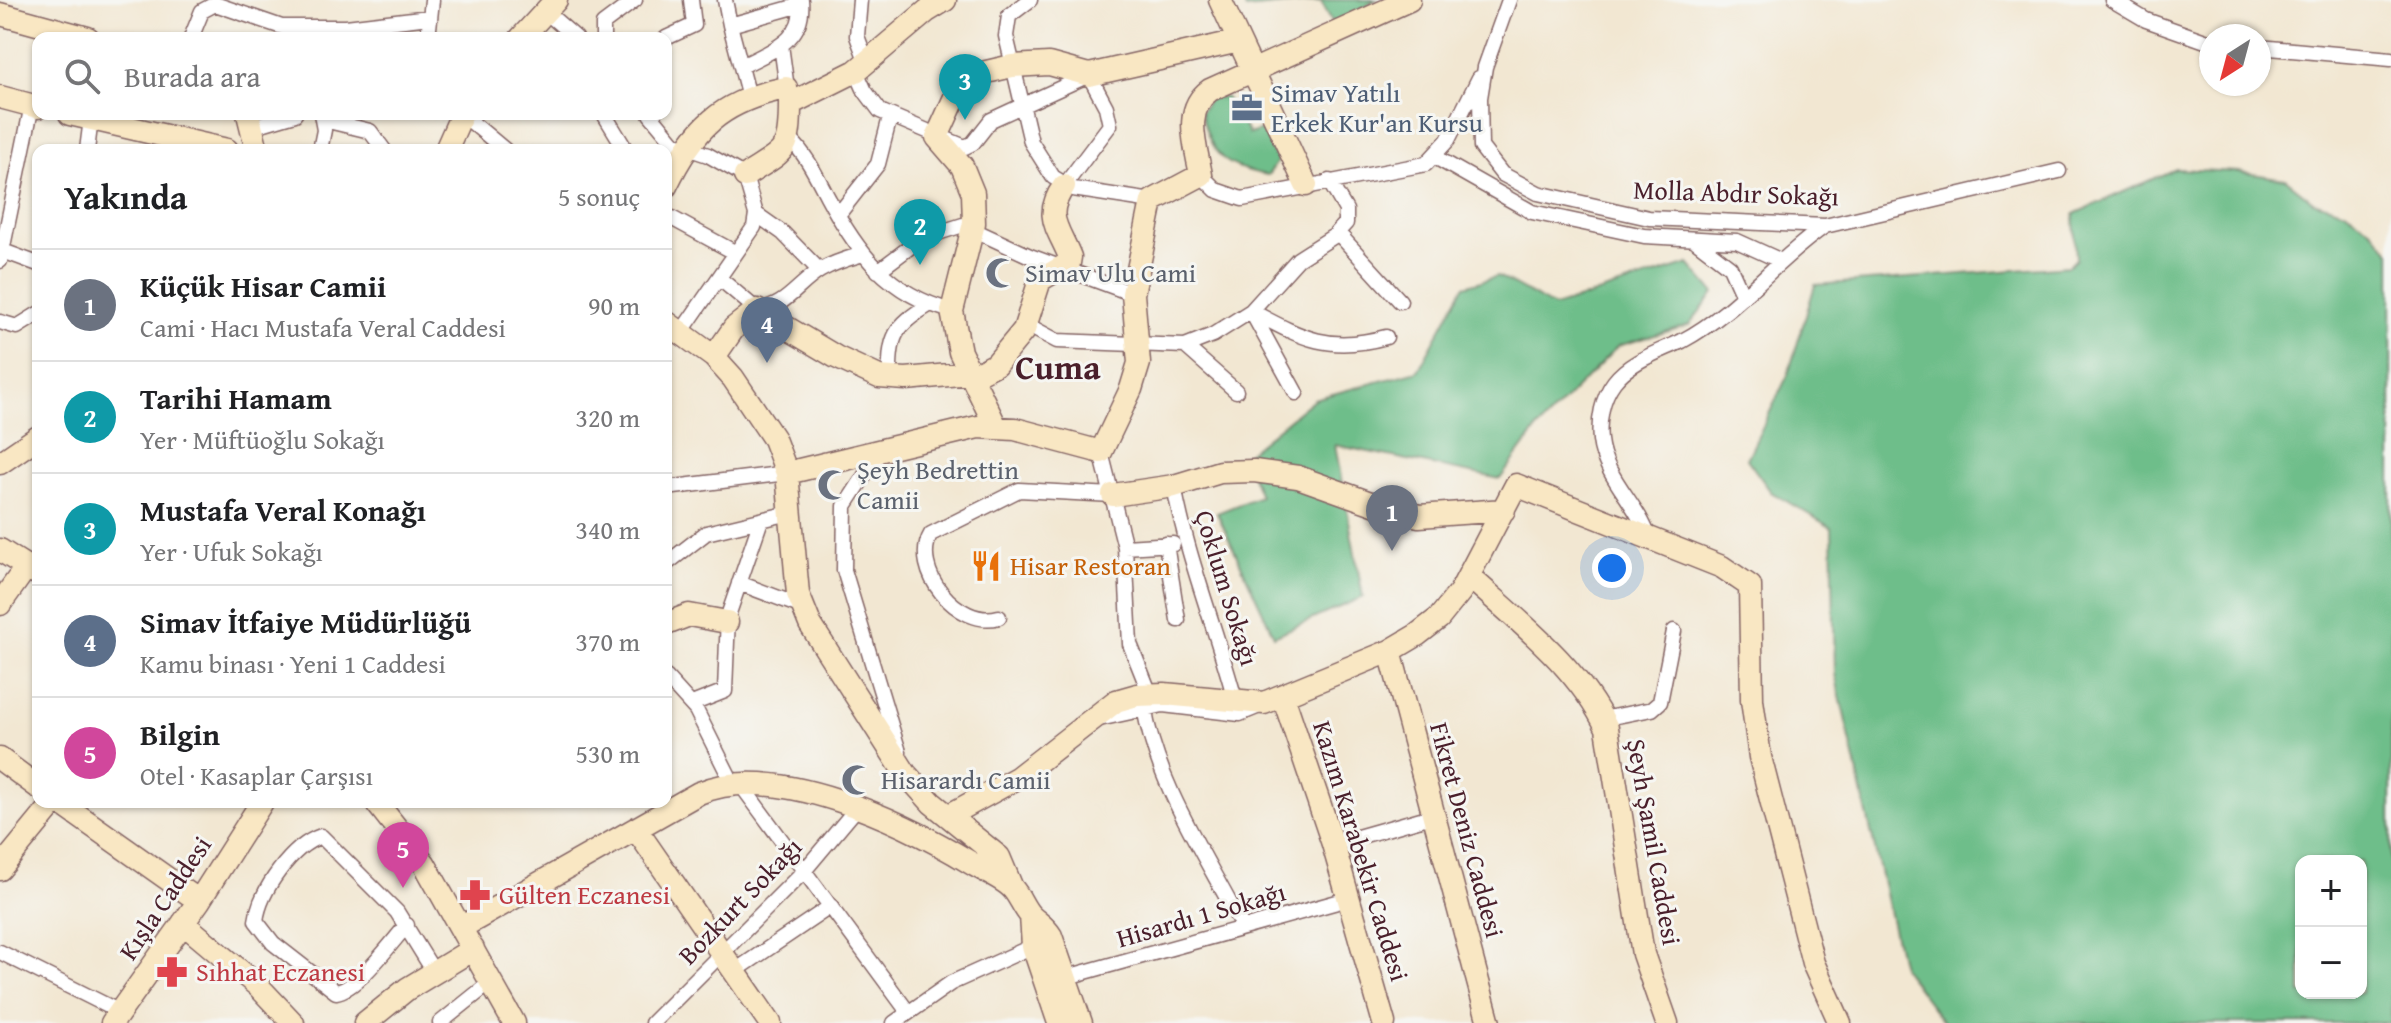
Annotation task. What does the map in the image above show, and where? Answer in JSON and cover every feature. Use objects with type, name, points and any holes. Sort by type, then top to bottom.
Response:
[{"type":"street","points":[[428,32],[432,0]]},
{"type":"street","points":[[602,32],[610,17],[635,0]]},
{"type":"street","points":[[672,35],[694,25],[691,0]]},
{"type":"street","points":[[725,0],[749,97]]},
{"type":"street","points":[[730,25],[788,9],[801,0]]},
{"type":"street","points":[[742,66],[781,45],[799,26],[801,0]]},
{"type":"street","points":[[860,0],[857,36],[872,103],[890,117],[961,146],[969,146],[991,120],[1089,75],[1239,41]]},
{"type":"street","points":[[672,175],[686,148],[713,117],[749,97],[788,96],[862,67],[927,11],[945,0]]},
{"type":"street","points":[[1030,0],[1013,11],[1007,22],[1012,66],[1037,155],[1064,186],[1152,201],[1201,175]]},
{"type":"street","points":[[1220,0],[1306,185]]},
{"type":"street","points":[[1409,0],[1210,90],[1197,103],[1193,125],[1201,175],[1216,190],[1242,199],[1413,168],[1435,157],[1448,140],[1485,67]]},
{"type":"street","name":"Molla Abdır Sokağı","points":[[1509,0],[1485,67],[1480,98],[1481,147],[1493,166],[1525,188],[1649,218],[1825,226],[2059,171]]},
{"type":"street","points":[[2112,0],[2146,20],[2199,39]]},
{"type":"street","points":[[193,32],[202,11],[215,4],[297,32]]},
{"type":"street","points":[[527,32],[551,6],[571,32]]},
{"type":"street","points":[[0,14],[66,32]]},
{"type":"street","points":[[308,32],[429,17]]},
{"type":"street","points":[[745,176],[781,152],[789,138],[788,96],[781,45]]},
{"type":"street","points":[[2271,48],[2391,59]]},
{"type":"street","points":[[719,278],[757,310],[862,371],[890,378],[981,372],[996,364],[1027,325],[1040,280],[1064,269],[1070,257],[1052,214],[1053,205],[1110,125],[1106,107],[1089,75],[1049,64],[1012,66],[978,74],[963,85],[937,137]]},
{"type":"street","points":[[0,97],[32,105]]},
{"type":"street","points":[[838,215],[878,164],[890,117]]},
{"type":"street","points":[[32,120],[2,256],[32,263]]},
{"type":"street","points":[[81,120],[86,144]]},
{"type":"street","points":[[97,120],[201,144]]},
{"type":"street","points":[[321,144],[323,120]]},
{"type":"street","points":[[333,120],[370,131],[380,144]]},
{"type":"street","points":[[449,144],[459,120]]},
{"type":"street","points":[[469,120],[498,144]]},
{"type":"street","points":[[608,120],[622,144]]},
{"type":"street","points":[[655,120],[670,139],[708,155],[745,176],[756,214],[754,227],[719,278],[672,332]]},
{"type":"street","points":[[250,121],[256,144]]},
{"type":"street","points":[[937,137],[968,179],[974,206],[972,229],[952,311],[955,336],[996,427]]},
{"type":"street","points":[[789,138],[810,165],[863,254],[878,271],[906,295],[952,311]]},
{"type":"street","points":[[1435,157],[1532,212],[1634,234],[1747,244],[1779,260]]},
{"type":"street","points":[[1027,325],[1057,341],[1140,347],[1185,346],[1213,335],[1251,311],[1298,259],[1338,233],[1347,218],[1329,181]]},
{"type":"street","points":[[1152,201],[1133,294],[1140,347],[1131,389],[1101,452],[1125,547],[1128,634],[1147,701],[1151,742],[1163,772],[1243,928]]},
{"type":"street","points":[[756,214],[783,233],[819,270]]},
{"type":"street","points":[[672,218],[736,253]]},
{"type":"street","points":[[878,271],[910,245],[932,233],[955,226],[972,229],[1064,269],[1133,294]]},
{"type":"street","points":[[1649,538],[1642,517],[1603,456],[1600,425],[1605,398],[1623,373],[1710,325],[1779,260],[1825,226]]},
{"type":"street","points":[[1338,233],[1400,301]]},
{"type":"street","points":[[1693,239],[1730,267],[1743,296]]},
{"type":"street","points":[[714,357],[734,328],[757,310],[777,306],[819,270],[863,254]]},
{"type":"street","points":[[890,378],[895,333],[909,317],[929,305]]},
{"type":"street","points":[[1251,311],[1321,343],[1349,346],[1386,337]]},
{"type":"street","points":[[1251,311],[1296,393]]},
{"type":"street","points":[[0,322],[17,327],[32,318]]},
{"type":"street","points":[[672,334],[714,357],[763,418],[787,473],[800,606],[905,773],[948,816],[999,857],[1012,888],[1031,916],[1045,926],[1067,977],[1081,1023]]},
{"type":"street","points":[[1185,346],[1236,391]]},
{"type":"street","points":[[672,487],[787,473],[961,430],[996,427],[1101,452]]},
{"type":"street","points":[[0,463],[32,441]]},
{"type":"street","points":[[880,452],[845,506],[844,570],[905,773]]},
{"type":"street","points":[[999,617],[972,618],[948,602],[929,565],[926,544],[931,534],[1019,490],[1113,495],[1174,486],[1220,472],[1254,471],[1307,480],[1382,507],[1419,516],[1504,510]]},
{"type":"street","points":[[1147,701],[1240,714],[1390,651],[1439,618],[1470,577],[1516,485],[1722,567],[1750,586],[1752,700],[1760,757],[1813,963],[1840,1023]]},
{"type":"street","name":"Çoklum Sokağı","points":[[1174,486],[1187,543],[1211,611],[1236,703]]},
{"type":"street","points":[[672,559],[706,533],[790,513]]},
{"type":"street","points":[[692,704],[725,691],[727,622],[761,520]]},
{"type":"street","points":[[1125,547],[1187,543]]},
{"type":"street","points":[[1166,544],[1178,620]]},
{"type":"street","points":[[0,604],[14,564]]},
{"type":"street","name":"Şeyh Şamil Caddesi","points":[[1470,577],[1545,647],[1587,694],[1602,719],[1614,760],[1643,954],[1667,1023]]},
{"type":"street","points":[[739,583],[800,606]]},
{"type":"street","points":[[672,622],[695,615],[727,622]]},
{"type":"street","points":[[1602,719],[1652,709],[1660,702],[1674,631]]},
{"type":"street","name":"Fikret Deniz Caddesi","points":[[1390,651],[1489,1023]]},
{"type":"street","points":[[672,684],[692,704],[737,785],[908,1012]]},
{"type":"street","points":[[948,816],[1010,784],[1116,701],[1236,703],[1274,700]]},
{"type":"street","name":"Kazım Karabekir Caddesi","points":[[1274,700],[1333,844],[1384,1023]]},
{"type":"street","points":[[0,759],[32,783]]},
{"type":"street","points":[[462,927],[699,793],[737,785],[802,792],[903,825],[1012,888]]},
{"type":"street","points":[[0,869],[52,808]]},
{"type":"street","points":[[66,808],[199,901]]},
{"type":"street","name":"Kışla Caddesi","points":[[116,1018],[199,901],[258,808]]},
{"type":"street","points":[[381,808],[424,863],[514,1023]]},
{"type":"street","name":"Bozkurt Sokağı","points":[[652,1023],[729,962],[856,809]]},
{"type":"street","points":[[1333,844],[1435,815]]},
{"type":"street","points":[[636,829],[770,1023]]},
{"type":"street","points":[[407,925],[357,981],[345,991],[336,992],[259,930],[257,912],[284,866],[301,846],[321,836],[384,896],[407,925],[434,972]]},
{"type":"street","name":"Hisardı 1 Sokağı","points":[[1067,977],[1348,899]]},
{"type":"street","points":[[729,962],[831,906]]},
{"type":"street","points":[[1031,916],[1033,946],[1059,1023]]},
{"type":"street","points":[[183,923],[258,986],[293,1023]]},
{"type":"street","points":[[894,1023],[964,976],[1033,946]]},
{"type":"street","points":[[365,1023],[386,1004],[473,949]]},
{"type":"street","points":[[0,952],[116,1018]]},
{"type":"street","points":[[440,1023],[491,982]]},
{"type":"green space","points":[[1242,0],[1376,0],[1334,25],[1321,1],[1246,9]]},
{"type":"green space","points":[[1225,97],[1249,134],[1262,130],[1278,161],[1268,175],[1230,164],[1215,149],[1201,112],[1209,99]]},
{"type":"green space","points":[[2175,169],[2239,172],[2285,179],[2313,201],[2345,211],[2372,230],[2391,252],[2391,1023],[1944,1023],[1902,967],[1835,674],[1832,528],[1771,492],[1747,459],[1788,375],[1815,285],[2069,266],[2076,259],[2074,214]]},
{"type":"green space","points":[[1689,264],[1714,293],[1689,325],[1618,346],[1537,429],[1500,479],[1335,445],[1363,597],[1274,636],[1217,513],[1260,496],[1244,456],[1314,399],[1418,371],[1464,286],[1498,276],[1554,307]]},
{"type":"place","name":"Simav Yatılı Erkek Kur'an Kursu","points":[[1247,108]]},
{"type":"place","name":"Mustafa Veral Konağı","points":[[965,120]]},
{"type":"place","name":"Tarihi Hamam","points":[[920,265]]},
{"type":"place","name":"Simav Ulu Cami","points":[[1001,273]]},
{"type":"place","name":"Simav İtfaiye Müdürlüğü","points":[[767,363]]},
{"type":"place","name":"Şeyh Bedrettin Camii","points":[[833,485]]},
{"type":"place","name":"Küçük Hisar Camii","points":[[1392,551]]},
{"type":"place","name":"Hisar Restoran","points":[[986,566]]},
{"type":"place","name":"Hisarardı Camii","points":[[857,780]]},
{"type":"place","name":"Bilgin","points":[[403,888]]},
{"type":"place","name":"Gülten Eczanesi","points":[[475,895]]},
{"type":"place","name":"Sıhhat Eczanesi","points":[[172,972]]},
{"type":"district","name":"Cuma","points":[[1058,367]]}]
